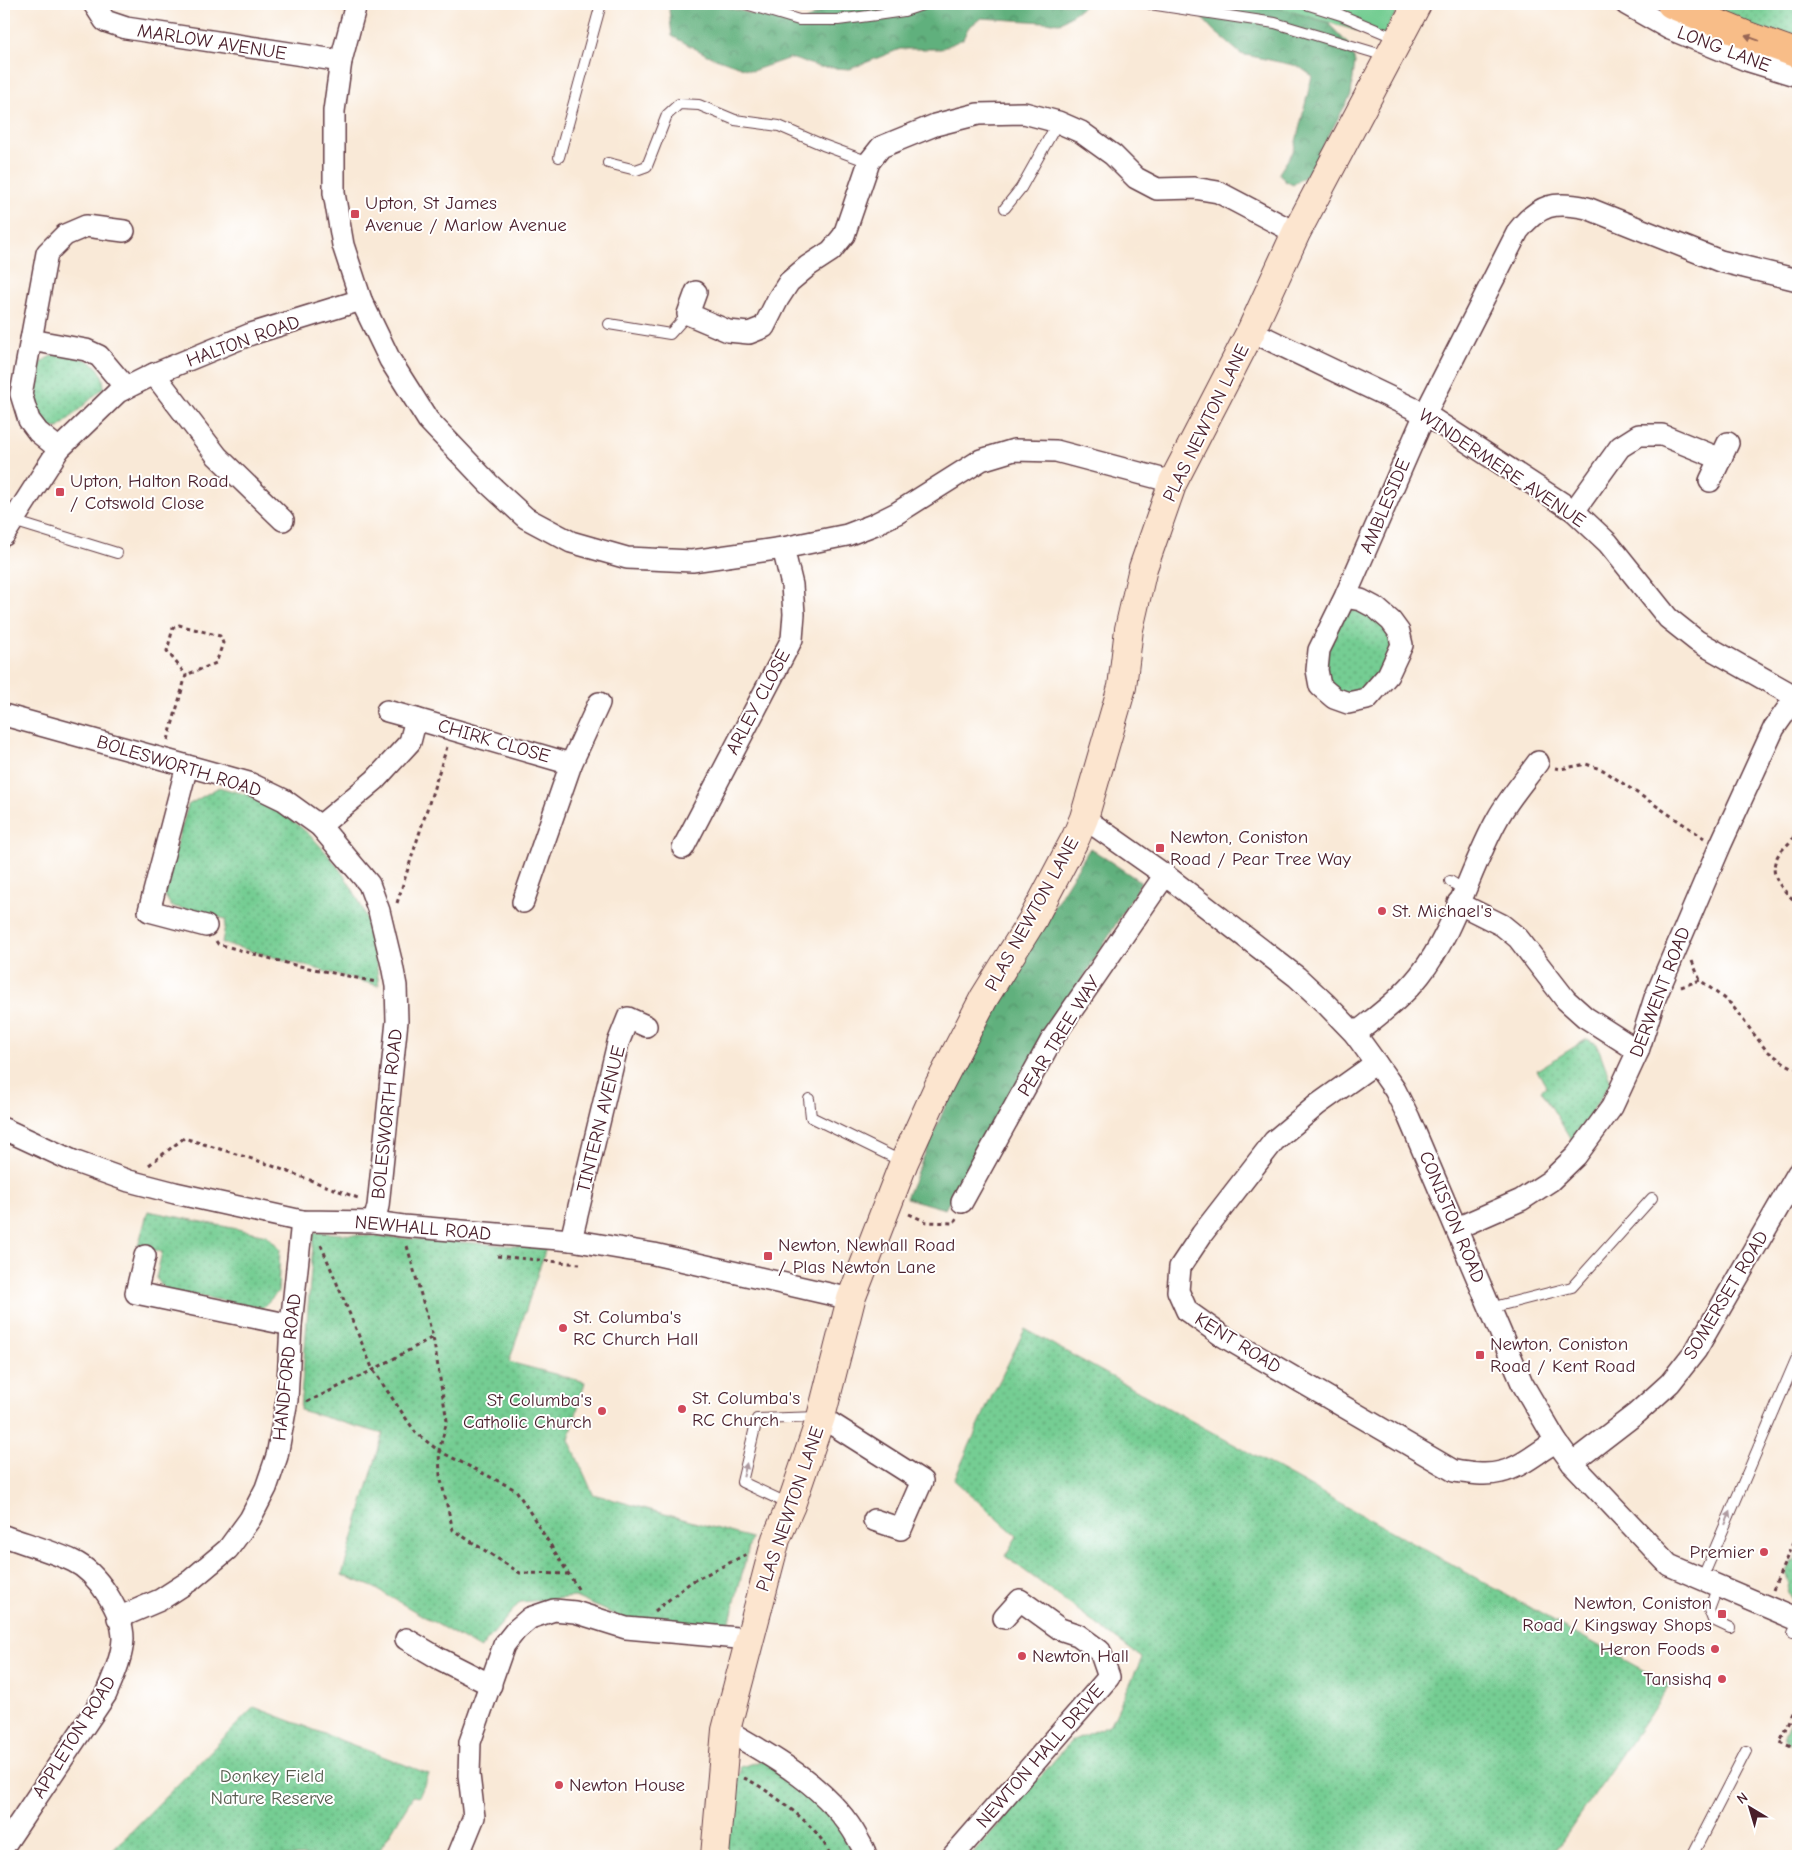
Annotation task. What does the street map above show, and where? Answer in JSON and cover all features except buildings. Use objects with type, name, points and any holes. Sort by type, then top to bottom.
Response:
[{"type":"highway","name":"LONG LANE","points":[[1671,4],[1748,36],[1798,54]]},
{"type":"street","name":"MARLOW AVENUE","points":[[94,4],[105,21],[126,28],[341,61]]},
{"type":"street","points":[[356,4],[341,61],[334,111],[334,193],[343,245],[361,300],[390,360],[428,420],[489,484],[526,518],[571,542],[627,558],[692,561],[783,548],[847,535],[897,513],[980,460],[1014,450],[1056,450],[1173,482]]},
{"type":"street","name":"PLAS NEWTON LANE","points":[[715,1856],[726,1730],[749,1639],[776,1538],[791,1505],[821,1418],[851,1299],[887,1204],[939,1085],[980,1006],[1033,920],[1084,818],[1122,687],[1129,628],[1143,568],[1173,482],[1251,331],[1296,233],[1417,4]]},
{"type":"street","name":"LONG LANE","points":[[1626,4],[1670,29],[1746,60],[1798,76]]},
{"type":"street","points":[[696,292],[688,314],[728,331],[749,333],[764,327],[789,282],[808,266],[831,252],[844,235],[869,162],[881,147],[935,125],[978,114],[1024,113],[1058,122],[1081,132],[1113,155],[1136,178],[1157,190],[1194,188],[1218,192],[1296,233]]},
{"type":"street","name":"AMBLESIDE","points":[[1346,597],[1361,600],[1376,608],[1391,621],[1399,632],[1402,645],[1388,675],[1367,699],[1348,703],[1334,698],[1320,686],[1317,670],[1319,650],[1346,597],[1425,414],[1518,231],[1530,216],[1548,207],[1566,204],[1587,208],[1720,261],[1798,280]]},
{"type":"street","points":[[59,449],[38,432],[29,420],[21,394],[47,252],[65,235],[86,226],[124,231]]},
{"type":"street","name":"HALTON ROAD","points":[[8,528],[59,449],[118,392],[154,374],[252,334],[361,300]]},
{"type":"street","name":"WINDERMERE AVENUE","points":[[1251,331],[1425,414],[1574,511],[1608,543],[1668,618],[1697,641],[1797,695]]},
{"type":"street","points":[[31,340],[86,350],[99,356],[126,388]]},
{"type":"street","points":[[154,374],[217,456],[283,520]]},
{"type":"street","points":[[1574,511],[1620,447],[1639,435],[1662,435],[1725,451],[1710,481]]},
{"type":"street","name":"ARLEY CLOSE","points":[[683,848],[792,639],[794,614],[792,584],[783,548]]},
{"type":"street","name":"DERWENT ROAD","points":[[1457,1228],[1521,1200],[1550,1181],[1576,1156],[1612,1107],[1638,1051],[1655,998],[1720,846],[1774,728],[1797,695]]},
{"type":"street","name":"CHIRK CLOSE","points":[[523,902],[571,764],[598,703]]},
{"type":"street","name":"CHIRK CLOSE","points":[[387,711],[571,764]]},
{"type":"street","name":"BOLESWORTH ROAD","points":[[4,716],[249,783],[284,800],[320,826],[369,884],[386,937],[396,986],[397,1020],[376,1214]]},
{"type":"street","name":"CHIRK CLOSE","points":[[320,826],[374,780],[410,742],[416,719]]},
{"type":"street","points":[[1355,1034],[1420,976],[1441,944],[1458,891],[1498,818],[1538,762]]},
{"type":"street","points":[[187,766],[149,911],[206,926]]},
{"type":"street","name":"CONISTON ROAD","points":[[1084,818],[1166,875],[1297,977],[1355,1034],[1395,1090],[1457,1228],[1522,1383],[1572,1463],[1669,1565],[1766,1607],[1797,1626]]},
{"type":"street","name":"PEAR TREE WAY","points":[[962,1202],[1052,1039],[1166,875]]},
{"type":"street","points":[[1458,891],[1512,934],[1538,962],[1566,1000],[1585,1017],[1638,1051]]},
{"type":"street","name":"TINTERN AVENUE","points":[[571,1240],[618,1043],[628,1018],[646,1026]]},
{"type":"street","name":"KENT ROAD","points":[[1376,1063],[1317,1105],[1274,1141],[1231,1195],[1180,1267],[1178,1291],[1187,1312],[1221,1335],[1454,1471],[1477,1474],[1502,1472],[1528,1460],[1556,1440]]},
{"type":"street","name":"NEWHALL ROAD","points":[[6,1137],[129,1181],[302,1221],[376,1214],[403,1226],[571,1240],[654,1254],[851,1299]]},
{"type":"street","name":"SOMERSET ROAD","points":[[1572,1463],[1637,1413],[1670,1383],[1696,1350],[1798,1173]]},
{"type":"street","name":"HANDFORD ROAD","points":[[118,1618],[160,1600],[191,1580],[228,1549],[250,1519],[266,1488],[277,1456],[287,1400],[291,1325],[302,1221]]},
{"type":"street","points":[[145,1256],[136,1293],[291,1325]]},
{"type":"street","points":[[821,1418],[922,1481],[901,1529],[874,1520]]},
{"type":"street","name":"APPLETON ROAD","points":[[4,1536],[74,1561],[92,1574],[105,1591],[118,1618],[123,1638],[117,1669],[106,1694],[4,1846]]},
{"type":"street","name":"NEWTON HALL DRIVE","points":[[953,1856],[1109,1677],[1100,1651],[1078,1635],[1060,1629],[1020,1600],[1004,1618]]},
{"type":"street","points":[[458,1856],[474,1817],[469,1775],[470,1742],[504,1645],[516,1630],[530,1618],[554,1610],[575,1612],[626,1628],[749,1639]]},
{"type":"street","points":[[406,1639],[440,1659],[490,1684]]},
{"type":"street","points":[[726,1730],[770,1754],[828,1799],[851,1826],[866,1856]]},
{"type":"lane","points":[[558,157],[601,4]]},
{"type":"lane","points":[[746,4],[799,20],[838,20],[904,11],[925,4]]},
{"type":"lane","points":[[1150,4],[1275,23],[1394,49]]},
{"type":"lane","points":[[1306,4],[1341,15],[1394,49]]},
{"type":"lane","points":[[608,163],[636,170],[647,166],[668,115],[679,104],[699,105],[735,120],[779,126],[869,162]]},
{"type":"lane","points":[[1005,208],[1021,188],[1058,122]]},
{"type":"lane","points":[[609,324],[670,334],[688,314]]},
{"type":"lane","points":[[8,528],[117,552]]},
{"type":"lane","points":[[809,1099],[811,1117],[904,1162]]},
{"type":"lane","points":[[1490,1308],[1572,1287],[1652,1198]]},
{"type":"lane","points":[[1730,1628],[1713,1620],[1709,1610],[1710,1583],[1798,1355]]},
{"type":"lane","points":[[791,1505],[742,1482],[757,1419],[821,1418]]},
{"type":"lane","points":[[1692,1856],[1746,1751]]},
{"type":"path","points":[[179,625],[220,636],[223,643],[216,663],[186,675],[167,651],[173,628],[179,625]]},
{"type":"path","points":[[160,759],[186,675]]},
{"type":"path","points":[[386,937],[452,730]]},
{"type":"path","points":[[1538,762],[1560,769],[1586,764],[1603,770],[1704,838],[1720,846]]},
{"type":"path","points":[[1798,830],[1795,837],[1777,858],[1773,868],[1775,878],[1798,904]]},
{"type":"path","points":[[206,926],[218,944],[290,964],[396,986]]},
{"type":"path","points":[[1681,938],[1700,980],[1731,1004],[1766,1050],[1798,1070]]},
{"type":"path","points":[[129,1181],[184,1138],[339,1189],[376,1214]]},
{"type":"path","points":[[887,1204],[927,1222],[954,1223],[962,1208],[962,1202]]},
{"type":"path","points":[[403,1226],[433,1337],[447,1421],[440,1451],[440,1476],[453,1530],[520,1572],[570,1574]]},
{"type":"path","points":[[317,1247],[318,1238],[373,1370],[416,1433],[440,1451],[516,1490],[570,1574],[594,1617]]},
{"type":"path","points":[[399,1247],[417,1249]]},
{"type":"path","points":[[495,1256],[582,1264]]},
{"type":"path","points":[[306,1393],[306,1402],[373,1370],[433,1337]]},
{"type":"path","points":[[1766,1607],[1798,1531]]},
{"type":"path","points":[[626,1628],[646,1617],[691,1582],[776,1538]]},
{"type":"path","points":[[1798,1698],[1780,1742],[1798,1749]]},
{"type":"path","points":[[721,1776],[744,1778],[757,1784],[798,1816],[820,1838],[831,1856]]},
{"type":"green space","points":[[672,4],[719,4],[732,9],[799,24],[835,4],[1087,4],[1060,23],[981,18],[968,28],[963,39],[941,49],[900,49],[850,69],[820,67],[790,58],[752,71],[707,55],[672,36],[669,10]]},
{"type":"green space","points":[[1164,4],[1265,4],[1327,22],[1350,46],[1355,62],[1351,95],[1307,175],[1293,185],[1285,181],[1279,173],[1294,150],[1312,76],[1298,66],[1241,54],[1213,30],[1193,8]]},
{"type":"green space","points":[[1265,4],[1401,4],[1382,38]]},
{"type":"green space","points":[[1694,4],[1798,4],[1798,45]]},
{"type":"green space","points":[[63,353],[91,362],[96,366],[103,378],[104,387],[59,428],[48,427],[37,415],[32,405],[29,385],[31,376],[43,361]]},
{"type":"green space","points":[[1345,597],[1399,632],[1367,699],[1334,698],[1319,650]]},
{"type":"green space","points":[[219,787],[251,796],[276,809],[313,838],[330,857],[345,877],[367,919],[373,941],[379,986],[222,943],[226,919],[171,906],[163,892],[188,805]]},
{"type":"green space","points":[[1090,848],[1141,882],[945,1209],[906,1198],[978,1030]]},
{"type":"green space","points":[[1587,1039],[1597,1044],[1611,1082],[1572,1141],[1541,1090],[1546,1086],[1537,1070]]},
{"type":"green space","points":[[148,1211],[267,1235],[280,1249],[278,1292],[262,1308],[165,1290],[156,1278],[162,1252],[138,1246]]},
{"type":"green space","points":[[314,1232],[546,1248],[509,1362],[585,1382],[569,1440],[593,1494],[751,1538],[729,1625],[624,1619],[575,1597],[520,1602],[480,1649],[373,1587],[342,1575],[383,1434],[300,1410]]},
{"type":"green space","points":[[1025,1329],[1670,1685],[1552,1856],[971,1856],[1071,1741],[1111,1724],[1142,1658],[1005,1556],[1017,1536],[954,1480],[988,1404]]},
{"type":"green space","points":[[1798,1554],[1798,1586],[1793,1599],[1787,1593],[1789,1583],[1786,1574],[1792,1561],[1794,1562]]},
{"type":"green space","points":[[1798,1702],[1798,1747],[1786,1742],[1784,1736]]},
{"type":"green space","name":"Donkey Field Nature Reserve","points":[[254,1707],[429,1774],[419,1797],[413,1796],[376,1856],[107,1856]]},
{"type":"green space","points":[[766,1760],[806,1791],[831,1814],[850,1841],[857,1856],[724,1856],[732,1781],[741,1772],[740,1767]]},
{"type":"place","name":"Upton, St James Avenue / Marlow Avenue","points":[[355,214]]},
{"type":"place","name":"Upton, Halton Road / Cotswold Close","points":[[60,492]]},
{"type":"place","name":"Newton, Coniston Road / Pear Tree Way","points":[[1160,848]]},
{"type":"place","name":"St. Michael's","points":[[1382,911]]},
{"type":"place","name":"Newton, Newhall Road / Plas Newton Lane","points":[[768,1256]]},
{"type":"place","name":"St. Columba's RC Church Hall","points":[[563,1328]]},
{"type":"place","name":"Newton, Coniston Road / Kent Road","points":[[1480,1355]]},
{"type":"place","name":"St. Columba's RC Church","points":[[682,1409]]},
{"type":"place","name":"St Columba's Catholic Church","points":[[602,1411]]},
{"type":"place","name":"Premier","points":[[1764,1552]]},
{"type":"place","name":"Newton, Coniston Road / Kingsway Shops","points":[[1722,1614]]},
{"type":"place","name":"Heron Foods","points":[[1715,1649]]},
{"type":"place","name":"Newton Hall","points":[[1022,1656]]},
{"type":"place","name":"Tansishq","points":[[1722,1679]]},
{"type":"place","name":"Newton House","points":[[559,1785]]}]
